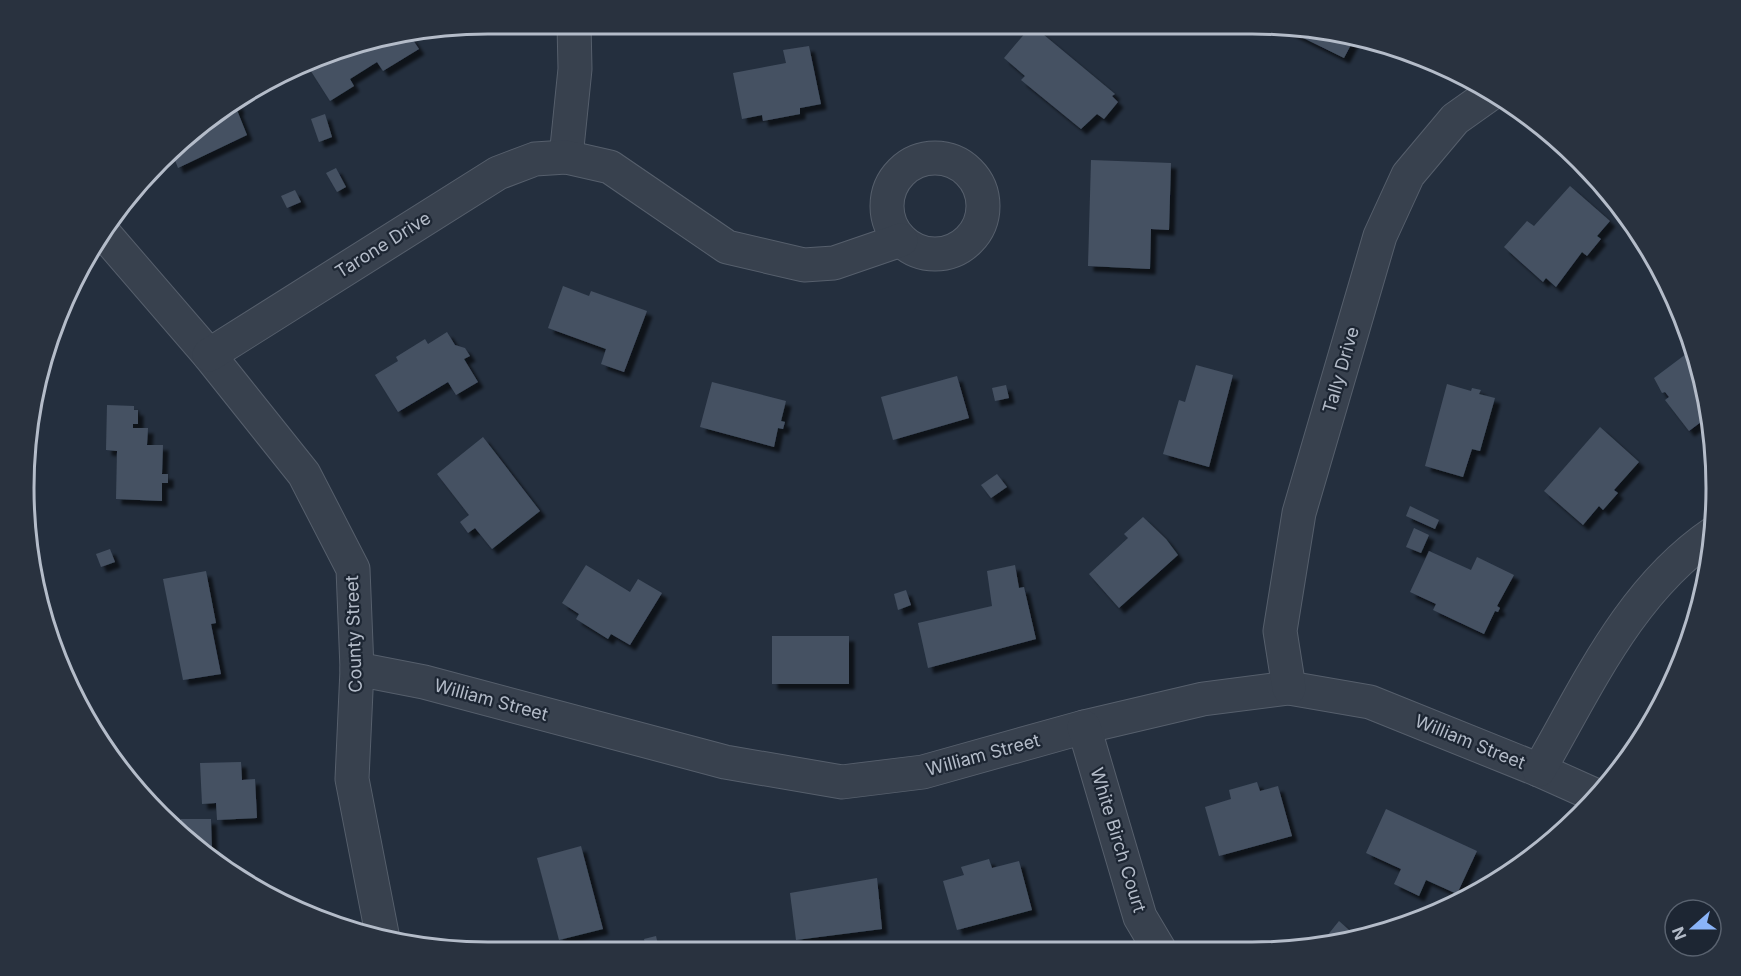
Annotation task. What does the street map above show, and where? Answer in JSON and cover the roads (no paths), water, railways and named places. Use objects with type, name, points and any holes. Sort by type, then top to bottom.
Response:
[{"type":"street","points":[[566,157],[575,69],[574,34]]},
{"type":"street","name":"Tally Drive","points":[[1289,688],[1280,631],[1299,513],[1380,236],[1408,175],[1455,119],[1485,98]]},
{"type":"street","name":"Tarone Drive","points":[[209,355],[498,173],[535,159],[566,157],[610,166],[727,247],[772,258],[804,265],[834,263],[901,240]]},
{"type":"street","name":"County Street","points":[[109,239],[209,355],[304,474],[353,569],[357,669],[352,779],[381,928]]},
{"type":"street","points":[[1539,770],[1632,611],[1656,583],[1704,541]]},
{"type":"street","name":"William Street","points":[[357,669],[424,682],[725,762],[842,782],[923,772],[1084,727],[1203,699],[1289,688],[1370,702],[1539,770],[1589,793]]},
{"type":"street","name":"White Birch Court","points":[[1084,727],[1140,917],[1155,942]]}]
